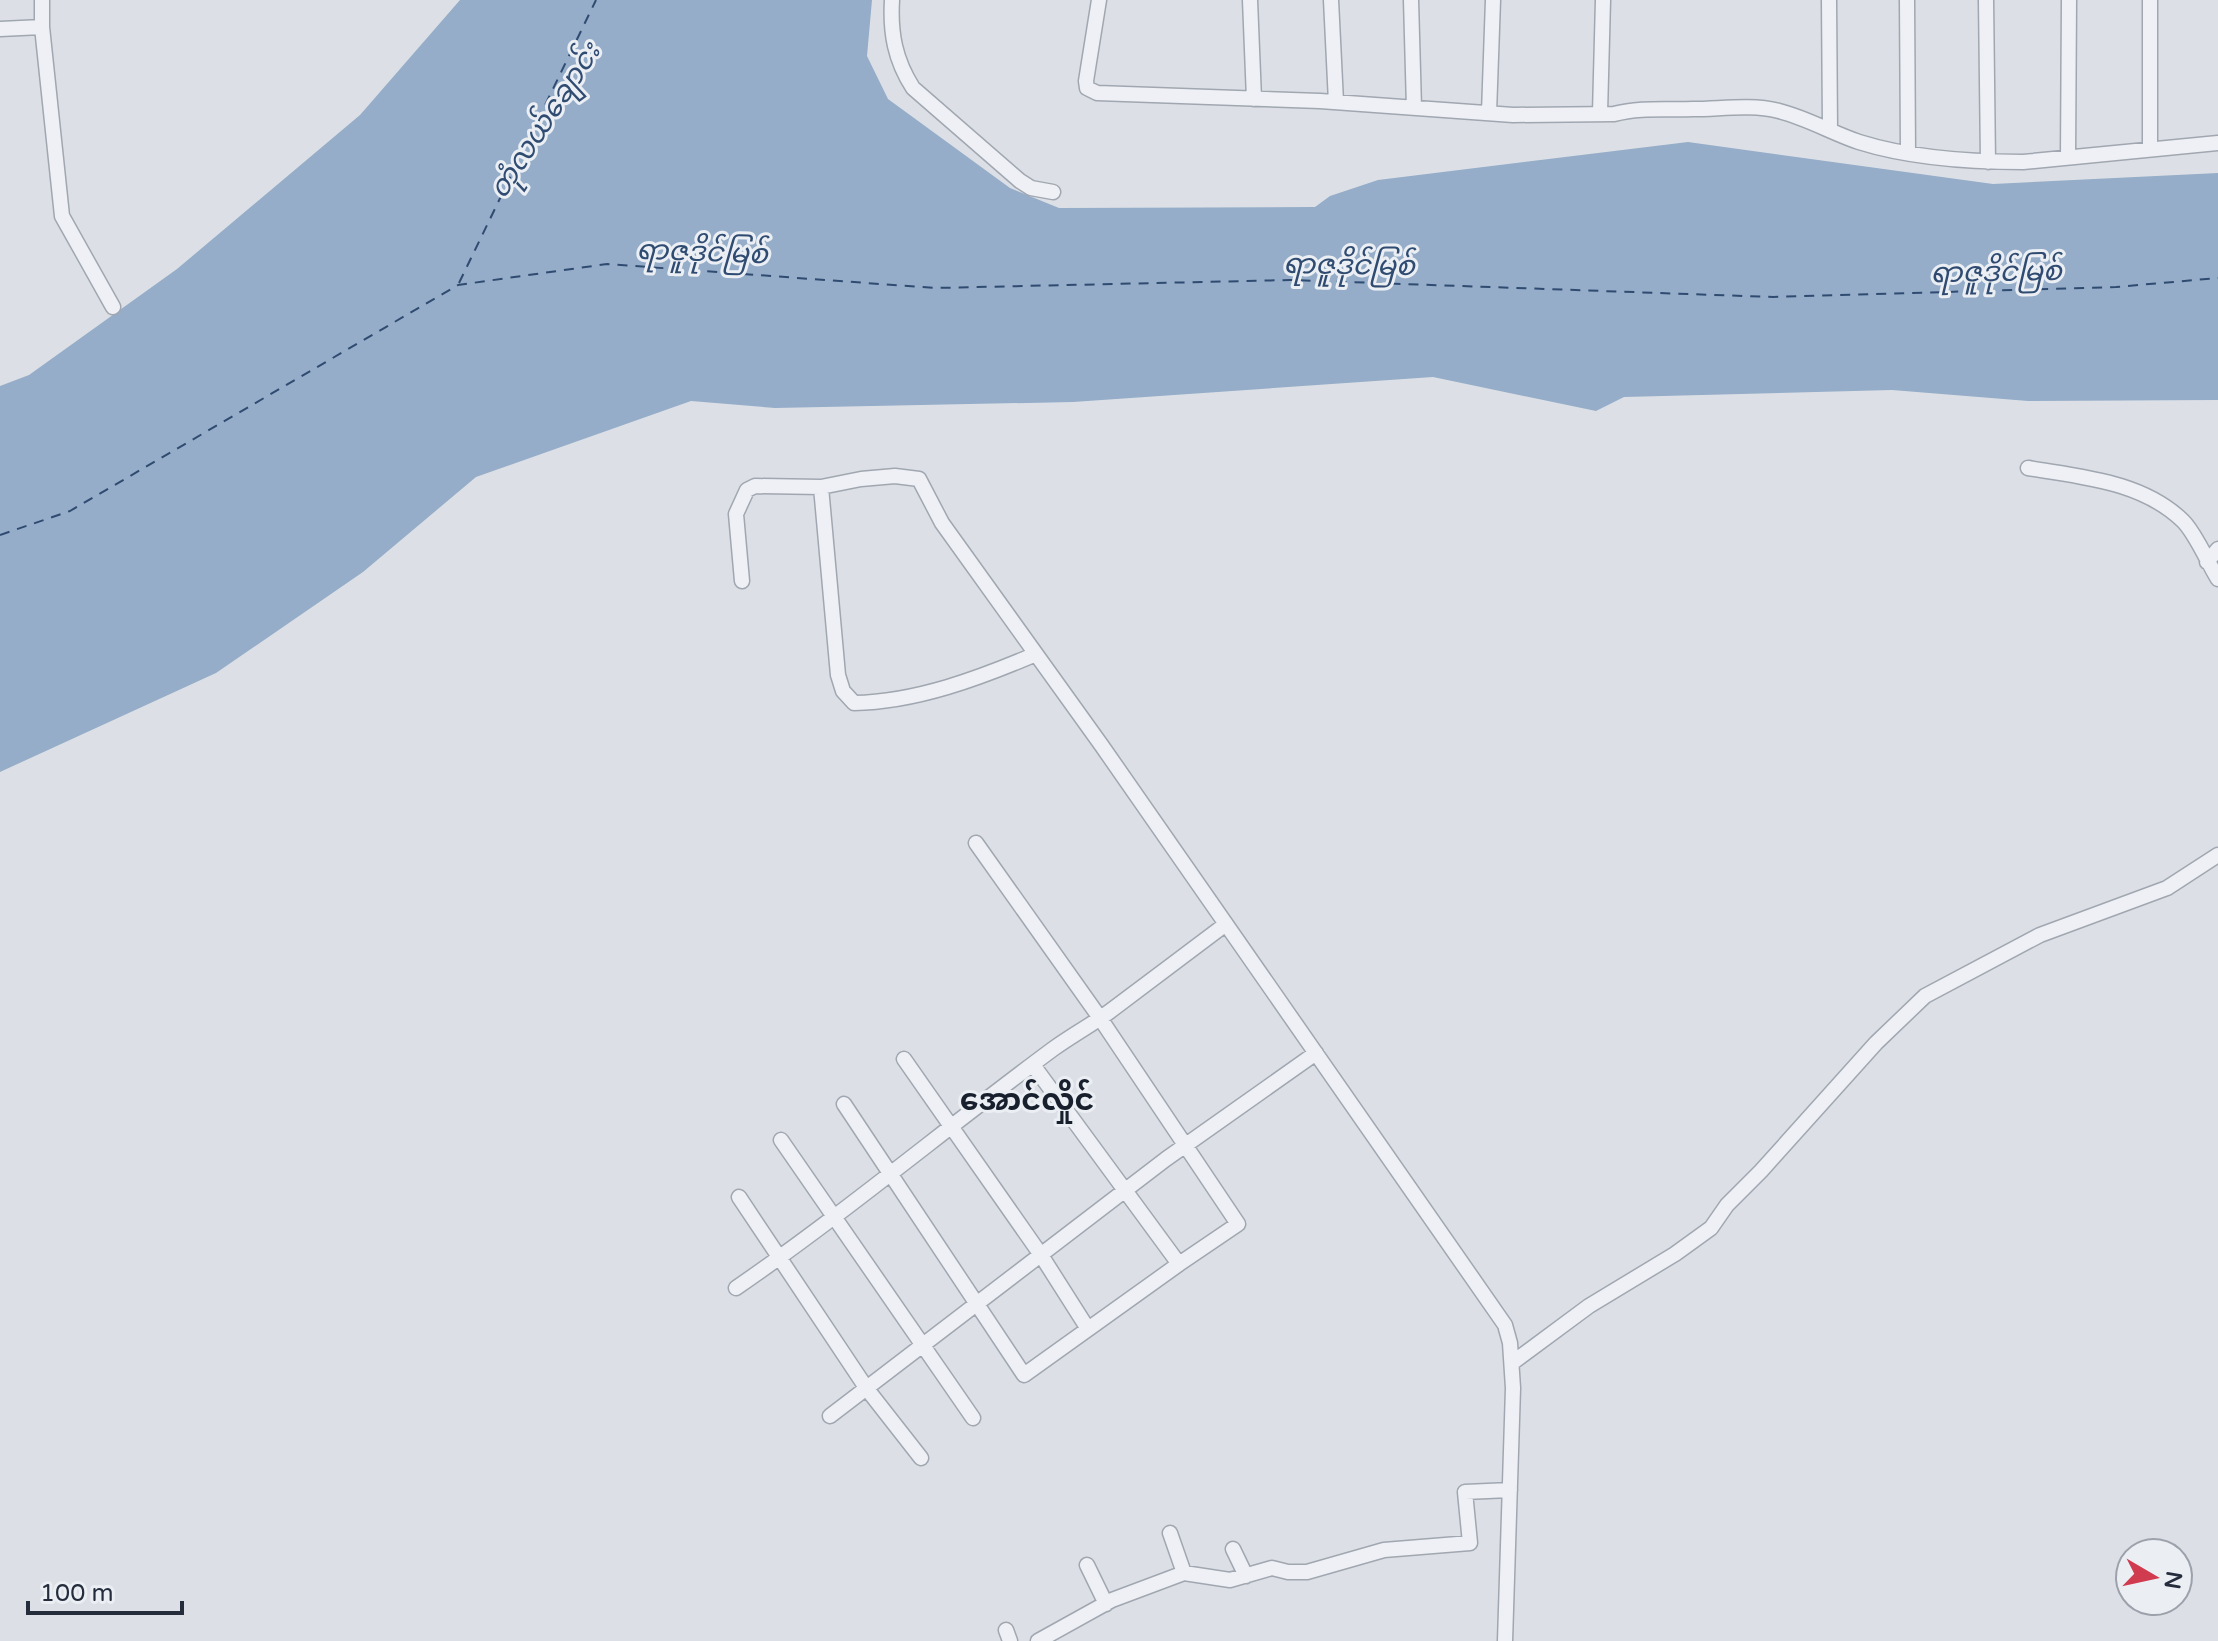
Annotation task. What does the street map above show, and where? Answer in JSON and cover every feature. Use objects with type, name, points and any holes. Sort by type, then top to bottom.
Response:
[{"type":"street","points":[[42,0],[42,27],[62,216],[113,307]]},
{"type":"street","points":[[892,0],[892,38],[903,72],[913,88],[1020,181],[1031,188],[1053,192]]},
{"type":"street","points":[[1099,0],[1086,81],[1091,91],[1336,102],[1489,113],[1614,114],[1653,108],[1758,108],[1779,111],[1860,142],[1908,152],[1988,162],[2023,162],[2218,143]]},
{"type":"street","points":[[1250,0],[1254,99]]},
{"type":"street","points":[[1331,0],[1336,102]]},
{"type":"street","points":[[1411,0],[1414,108]]},
{"type":"street","points":[[1489,113],[1493,0]]},
{"type":"street","points":[[1600,113],[1603,0]]},
{"type":"street","points":[[1829,0],[1830,129]]},
{"type":"street","points":[[1907,0],[1908,152]]},
{"type":"street","points":[[1986,0],[1988,162]]},
{"type":"street","points":[[2068,157],[2069,0]]},
{"type":"street","points":[[2150,0],[2150,148]]},
{"type":"street","points":[[0,29],[42,27]]},
{"type":"street","points":[[2028,468],[2126,487],[2158,503],[2184,523],[2218,579]]},
{"type":"street","points":[[742,581],[736,514],[747,490],[755,486],[821,487],[895,476],[919,479],[942,523],[1505,1325],[1513,1388],[1505,1641]]},
{"type":"street","points":[[821,487],[838,675],[843,691],[854,703],[916,694],[992,673],[1036,654]]},
{"type":"street","points":[[2207,562],[2218,549]]},
{"type":"street","points":[[844,1104],[1024,1375],[1238,1224],[1100,1018],[976,843]]},
{"type":"street","points":[[1512,1363],[1589,1306],[1675,1254],[1711,1228],[1727,1205],[1865,1054],[1925,996],[2040,935],[2167,888],[2218,855]]},
{"type":"street","points":[[736,1288],[1226,924]]},
{"type":"street","points":[[830,1416],[1184,1146],[1316,1053]]},
{"type":"street","points":[[904,1059],[1041,1255],[1088,1329]]},
{"type":"street","points":[[1033,1065],[1179,1264]]},
{"type":"street","points":[[781,1140],[973,1418]]},
{"type":"street","points":[[739,1197],[867,1389],[921,1458]]},
{"type":"street","points":[[1038,1641],[1106,1604],[1184,1573],[1230,1580],[1272,1568],[1288,1572],[1308,1564],[1384,1550],[1470,1543],[1465,1492],[1510,1490]]},
{"type":"street","points":[[1170,1533],[1184,1573]]},
{"type":"street","points":[[1233,1549],[1246,1576]]},
{"type":"street","points":[[1087,1565],[1106,1604]]},
{"type":"water","points":[[460,0],[872,0],[867,56],[888,99],[1010,188],[1059,208],[1315,207],[1330,196],[1378,180],[1688,142],[1993,184],[2218,173],[2218,400],[2028,401],[1892,390],[1624,397],[1596,411],[1433,377],[1073,402],[775,408],[691,401],[476,477],[363,572],[216,673],[0,772],[0,386],[29,375],[177,269],[360,115]]},
{"type":"ferry route","points":[[459,283],[596,0]]},
{"type":"ferry route","points":[[0,535],[70,511],[458,285],[607,264],[935,288],[1290,280],[1773,297],[2116,287],[2218,278]]},
{"type":"district","name":"အောင်လှိုင်","points":[[1027,1100]]},
{"type":"water label","name":"တုံလယ်ချောင်း","points":[[544,120]]},
{"type":"water label","name":"ရာဇူဒိုင်မြစ်","points":[[702,251]]},
{"type":"water label","name":"ရာဇူဒိုင်မြစ်","points":[[1349,264]]},
{"type":"water label","name":"ရာဇူဒိုင်မြစ်","points":[[1996,271]]}]
